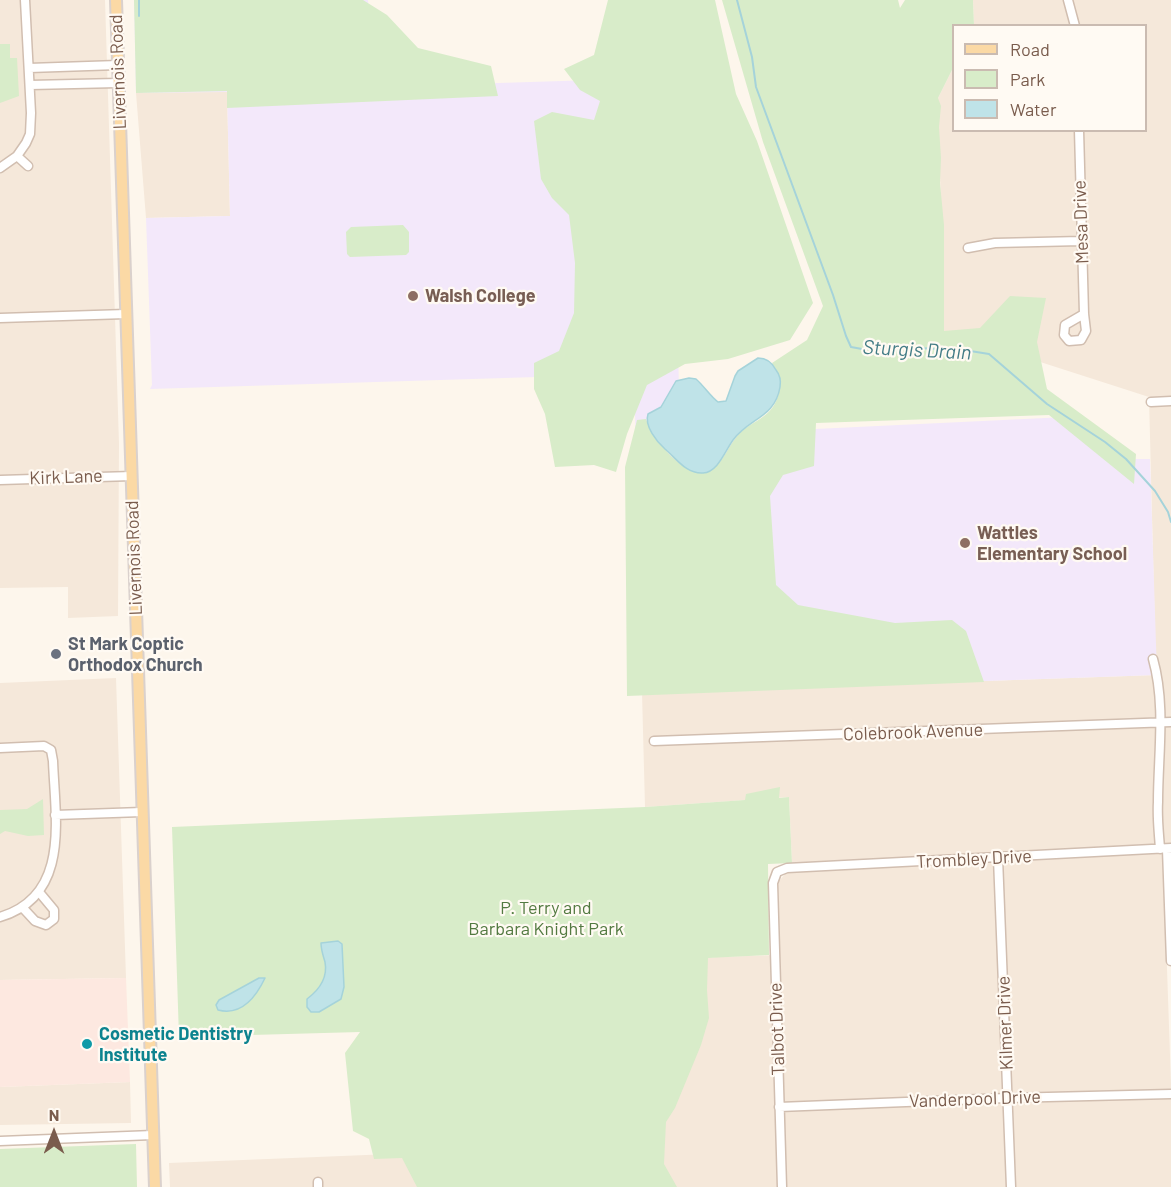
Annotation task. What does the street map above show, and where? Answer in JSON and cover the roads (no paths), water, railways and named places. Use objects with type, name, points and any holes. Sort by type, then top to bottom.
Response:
[{"type":"main road","name":"Livernois Road","points":[[116,0],[155,1187]]},
{"type":"street","points":[[0,168],[17,156],[30,134],[25,0]]},
{"type":"street","points":[[1068,0],[1074,24]]},
{"type":"street","points":[[29,68],[118,65]]},
{"type":"street","points":[[30,86],[118,83]]},
{"type":"street","name":"Mesa Drive","points":[[1079,132],[1083,314]]},
{"type":"street","points":[[17,156],[28,165]]},
{"type":"street","points":[[968,248],[995,243],[1082,241]]},
{"type":"street","points":[[0,318],[126,314]]},
{"type":"street","points":[[1151,402],[1171,401]]},
{"type":"street","name":"Kirk Lane","points":[[0,480],[132,476]]},
{"type":"street","points":[[1153,659],[1159,677],[1161,723],[1158,802],[1166,849],[1171,961]]},
{"type":"street","name":"Colebrook Avenue","points":[[654,741],[1171,723]]},
{"type":"street","points":[[0,748],[44,747],[51,750],[55,815],[55,854],[49,874],[39,892],[22,907],[0,917]]},
{"type":"street","points":[[55,815],[142,812]]},
{"type":"street","name":"Trombley Drive","points":[[777,872],[788,868],[1166,849]]},
{"type":"street","name":"Kilmer Drive","points":[[998,858],[1011,1187]]},
{"type":"street","name":"Talbot Drive","points":[[777,872],[773,883],[782,1187]]},
{"type":"street","points":[[22,907],[40,924],[46,925],[54,920],[54,910],[39,892]]},
{"type":"street","name":"Vanderpool Drive","points":[[779,1107],[1171,1094]]},
{"type":"street","points":[[0,1141],[153,1135]]},
{"type":"water","points":[[758,358],[771,363],[779,376],[780,387],[773,405],[739,433],[713,469],[697,473],[687,468],[655,438],[648,424],[648,414],[661,407],[676,381],[689,378],[696,379],[718,402],[726,401],[738,371]]},
{"type":"water","points":[[338,941],[342,944],[344,987],[341,999],[319,1012],[311,1012],[307,1007],[307,999],[319,988],[326,968],[321,943]]},
{"type":"water","points":[[259,978],[265,978],[257,992],[241,1008],[218,1010],[216,1005],[219,1000]]},
{"type":"waterway","points":[[139,0],[139,16]]},
{"type":"waterway","name":"Sturgis Drain","points":[[737,0],[752,57],[756,87],[851,347],[964,350],[989,354],[1047,404],[1105,442],[1126,459],[1155,491],[1168,512],[1171,522]]},
{"type":"place","name":"Walsh College","points":[[413,296]]},
{"type":"place","name":"Wattles Elementary School","points":[[965,543]]},
{"type":"place","name":"St Mark Coptic Orthodox Church","points":[[56,654]]},
{"type":"place","name":"Cosmetic Dentistry Institute","points":[[87,1044]]},
{"type":"park label","name":"P. Terry and Barbara Knight Park","points":[[546,918]]}]
